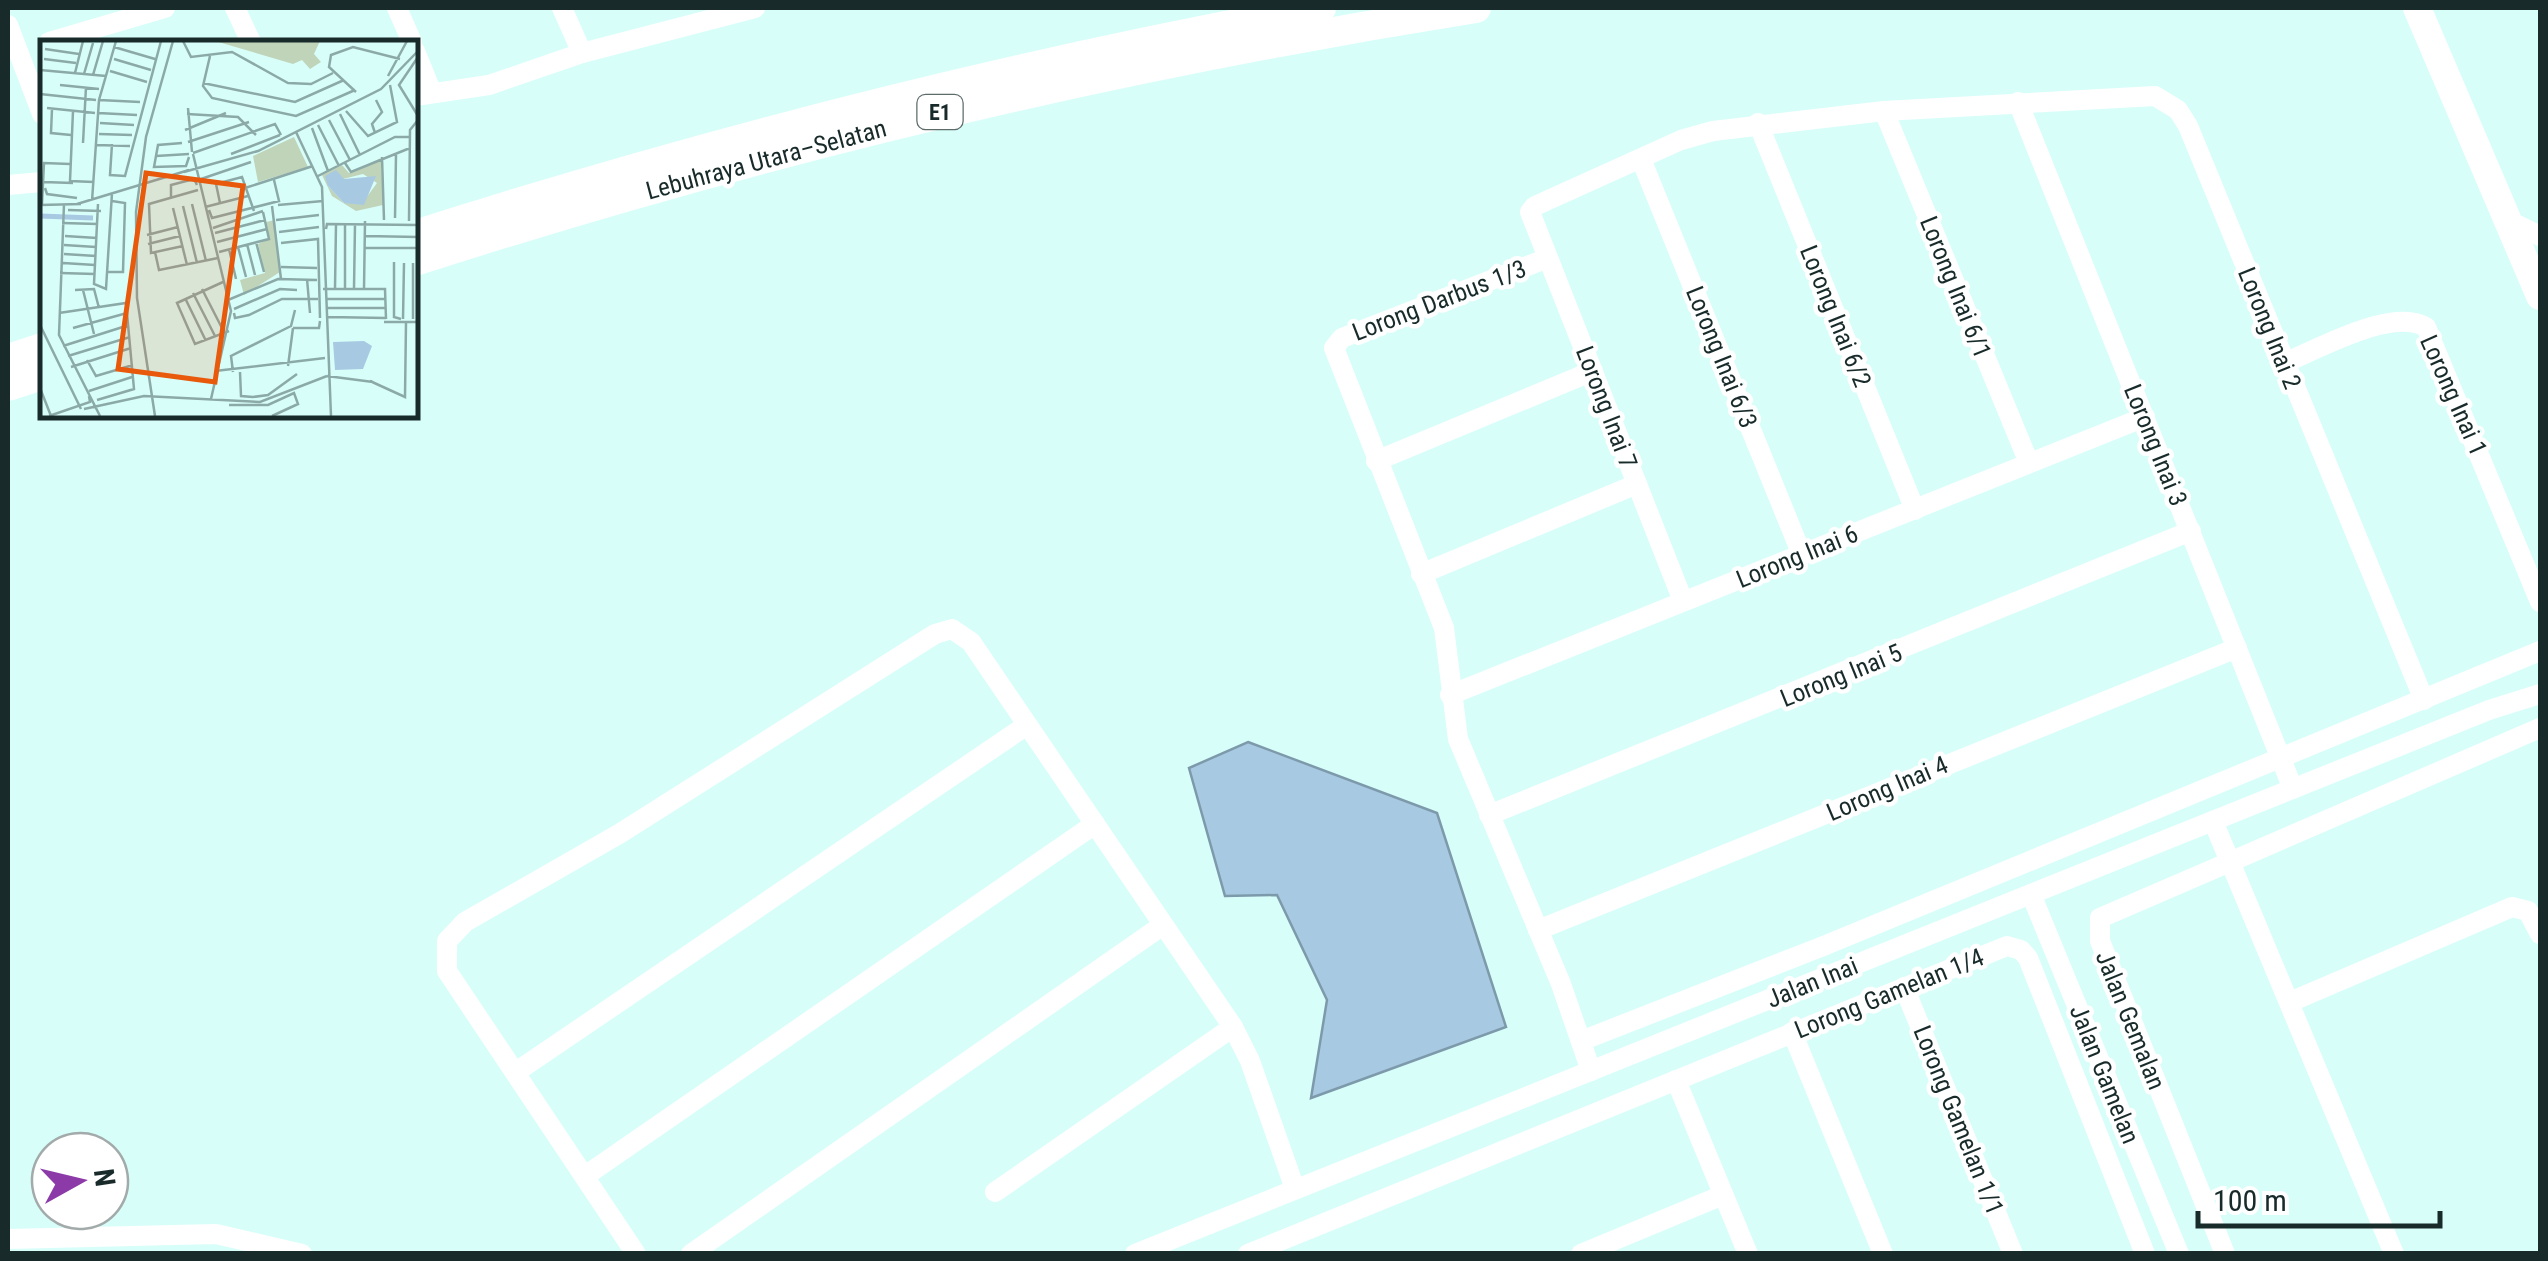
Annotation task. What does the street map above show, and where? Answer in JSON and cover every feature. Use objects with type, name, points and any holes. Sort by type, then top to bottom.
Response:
[{"type":"highway","name":"Lebuhraya Utara–Selatan","points":[[418,234],[906,94],[1320,8]]},
{"type":"highway","name":"Lebuhraya Utara–Selatan","points":[[418,260],[676,184],[957,108],[1124,70],[1476,8]]},
{"type":"highway","points":[[8,359],[40,349]]},
{"type":"highway","points":[[8,386],[40,376]]},
{"type":"main road","points":[[2416,10],[2540,296]]},
{"type":"street","points":[[59,40],[165,8]]},
{"type":"street","points":[[235,8],[250,40]]},
{"type":"street","points":[[398,8],[411,40]]},
{"type":"street","points":[[562,8],[582,54]]},
{"type":"street","points":[[418,65],[424,94],[489,85],[728,11],[755,8]]},
{"type":"street","points":[[8,25],[40,109]]},
{"type":"street","points":[[19,52],[40,46]]},
{"type":"street","name":"Lorong Inai 2","points":[[1530,212],[1542,200],[1698,134],[1758,124],[1884,111],[2142,94],[2178,110],[2424,700]]},
{"type":"street","name":"Lorong Inai 3","points":[[2018,102],[2293,789]]},
{"type":"street","name":"Lorong Inai 6/1","points":[[1884,111],[2029,463]]},
{"type":"street","name":"Lorong Inai 6/2","points":[[1758,124],[1915,510]]},
{"type":"street","name":"Lorong Inai 6/3","points":[[1641,159],[1802,554]]},
{"type":"street","points":[[8,185],[40,182]]},
{"type":"street","name":"Lorong Inai 7","points":[[1530,212],[1683,602]]},
{"type":"street","points":[[2507,220],[2540,236]]},
{"type":"street","name":"Lorong Darbus 1/3","points":[[1376,461],[1334,348],[1342,338],[1548,258]]},
{"type":"street","name":"Lorong Inai 1","points":[[2284,363],[2388,322],[2414,320],[2426,327],[2540,602]]},
{"type":"street","points":[[1591,1071],[1454,727],[1444,628],[1376,461],[1593,371]]},
{"type":"street","name":"Lorong Inai 6","points":[[1450,695],[2144,417]]},
{"type":"street","points":[[1421,574],[1637,484]]},
{"type":"street","name":"Lorong Inai 5","points":[[1489,815],[2191,531]]},
{"type":"street","points":[[636,1254],[447,971],[447,941],[465,922],[619,834],[945,630],[965,635],[1233,1027],[1250,1061],[1295,1189]]},
{"type":"street","name":"Lorong Inai 4","points":[[1538,930],[2237,648]]},
{"type":"street","points":[[1581,1041],[2281,759],[2540,650]]},
{"type":"street","name":"Jalan Inai","points":[[2489,710],[2540,682]]},
{"type":"street","name":"Jalan Inai","points":[[1135,1254],[2489,710],[2540,694]]},
{"type":"street","points":[[516,1072],[1027,726]]},
{"type":"street","points":[[2230,860],[2540,728]]},
{"type":"street","points":[[2213,821],[2394,1254]]},
{"type":"street","points":[[585,1176],[1095,824]]},
{"type":"street","name":"Jalan Gemalan","points":[[2226,1254],[2096,932],[2106,914],[2230,860]]},
{"type":"street","name":"Jalan Gamelan","points":[[2030,894],[2178,1254]]},
{"type":"street","points":[[2290,1002],[2512,907],[2528,911],[2540,934]]},
{"type":"street","points":[[691,1254],[1163,925]]},
{"type":"street","name":"Lorong Gamelan 1/4","points":[[1248,1254],[2008,946],[2021,950],[2145,1254]]},
{"type":"street","name":"Lorong Gamelan 1/1","points":[[1904,988],[2013,1254]]},
{"type":"street","points":[[995,1192],[1233,1027]]},
{"type":"street","points":[[1792,1032],[1882,1254]]},
{"type":"street","points":[[1676,1080],[1748,1254]]},
{"type":"street","points":[[1581,1254],[1723,1195]]},
{"type":"street","points":[[8,1239],[142,1244],[216,1234],[302,1254]]},
{"type":"water","points":[[1248,742],[1437,813],[1506,1027],[1311,1098],[1327,1000],[1277,895],[1225,896],[1189,768]]}]
